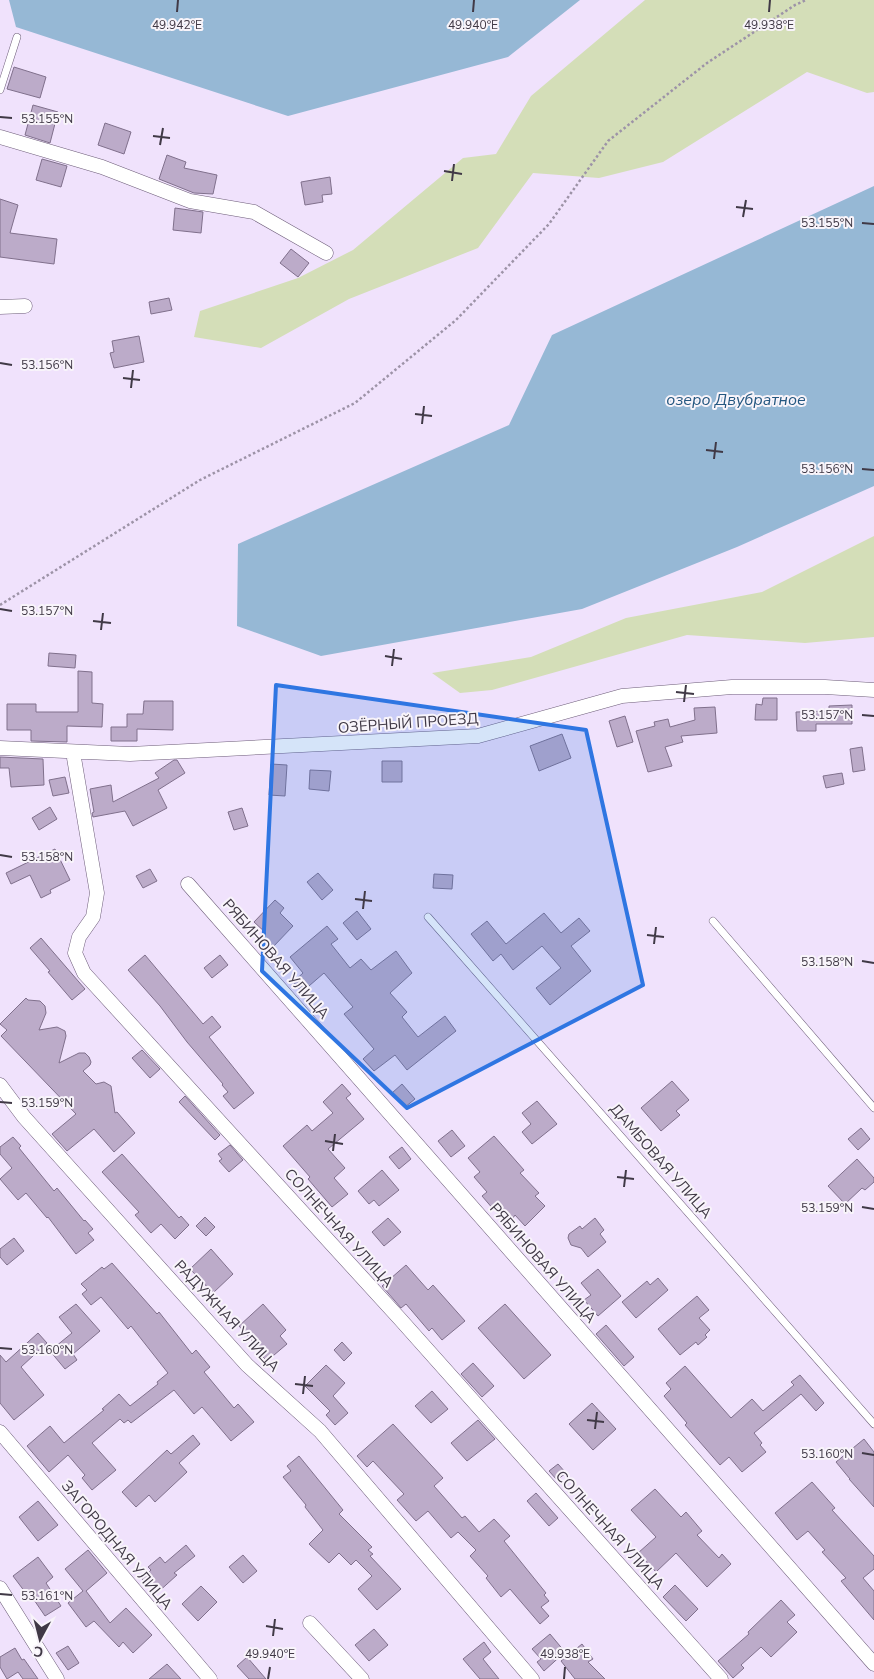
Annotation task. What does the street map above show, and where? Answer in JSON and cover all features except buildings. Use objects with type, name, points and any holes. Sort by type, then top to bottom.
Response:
[{"type":"street","points":[[0,137],[102,167],[190,201],[254,212],[326,253]]},
{"type":"street","points":[[0,307],[25,306]]},
{"type":"street","name":"ОЗЁРНЫЙ ПРОЕЗД","points":[[0,748],[130,754],[478,736],[622,696],[732,687],[825,687],[874,690]]},
{"type":"street","name":"СОЛНЕЧНАЯ УЛИЦА","points":[[73,752],[96,893],[93,918],[79,937],[75,953],[84,972],[400,1319],[722,1679]]},
{"type":"street","name":"РЯБИНОВАЯ УЛИЦА","points":[[188,884],[874,1664]]},
{"type":"street","name":"РАДУЖНАЯ УЛИЦА","points":[[0,1084],[31,1125],[247,1364],[320,1431],[532,1679]]},
{"type":"street","name":"ЗАГОРОДНАЯ УЛИЦА","points":[[0,1432],[210,1679]]},
{"type":"street","points":[[0,1588],[57,1679]]},
{"type":"street","points":[[310,1623],[362,1679]]},
{"type":"lane","points":[[0,90],[18,36]]},
{"type":"lane","name":"ДАМБОВАЯ УЛИЦА","points":[[428,917],[874,1424]]},
{"type":"lane","points":[[713,921],[874,1108]]},
{"type":"path","points":[[0,605],[200,480],[356,403],[456,320],[549,224],[608,141],[707,62],[795,5],[806,0]]},
{"type":"highlighted area","points":[[276,685],[586,730],[643,985],[407,1108],[262,971]]},
{"type":"green space","points":[[645,0],[874,0],[874,92],[867,93],[807,72],[663,162],[599,178],[533,173],[478,248],[349,299],[261,348],[194,337],[200,311],[298,278],[353,250],[463,158],[496,154],[531,96]]},
{"type":"green space","points":[[874,536],[874,637],[805,643],[687,635],[492,690],[460,693],[432,673],[531,657],[626,618],[762,592]]},
{"type":"water","points":[[9,0],[580,0],[508,57],[288,116],[16,27]]},
{"type":"water","name":"озеро Двубратное","points":[[874,186],[874,486],[737,547],[582,609],[321,656],[237,626],[238,544],[509,425],[552,335]]}]
